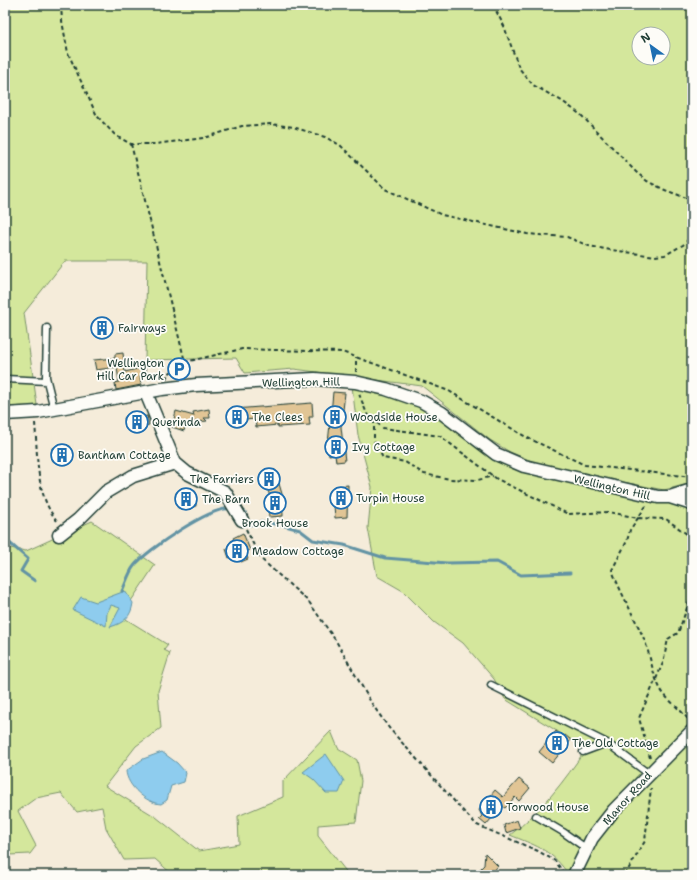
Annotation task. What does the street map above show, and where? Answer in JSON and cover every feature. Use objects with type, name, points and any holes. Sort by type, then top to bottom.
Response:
[{"type":"street","name":"Wellington Hill","points":[[5,414],[34,412],[162,389],[231,383],[315,380],[355,382],[386,389],[421,402],[442,413],[496,454],[524,466],[692,504]]},
{"type":"street","points":[[146,393],[175,463],[187,473],[225,492],[242,520]]},
{"type":"street","points":[[62,533],[106,492],[133,476],[175,463]]},
{"type":"street","points":[[664,497],[692,490]]},
{"type":"street","name":"Manor Road","points":[[574,875],[592,838],[614,810],[692,731]]},
{"type":"lane","points":[[46,328],[47,382],[54,408]]},
{"type":"lane","points":[[5,379],[47,382]]},
{"type":"lane","points":[[491,685],[607,743],[651,772]]},
{"type":"lane","points":[[583,752],[607,743]]},
{"type":"lane","points":[[536,816],[563,832],[587,849]]},
{"type":"path","points":[[61,5],[62,21],[68,53],[97,116],[116,136],[131,144],[155,144],[204,138],[242,126],[271,124],[294,127],[325,137],[340,144],[385,189],[442,214],[527,234],[567,237],[589,246],[655,256],[665,255],[683,245],[692,236]]},
{"type":"path","points":[[493,5],[504,26],[519,68],[534,85],[562,101],[581,116],[636,172],[647,181],[692,200]]},
{"type":"path","points":[[131,144],[185,362]]},
{"type":"path","points":[[162,389],[168,374],[185,362],[242,348],[342,352],[449,391],[526,437],[585,465],[692,477]]},
{"type":"path","points":[[356,357],[355,382],[367,414],[383,428],[440,436],[494,476],[542,503],[568,514],[608,512],[638,518],[666,519],[692,540]]},
{"type":"path","points":[[34,412],[41,492],[48,509],[62,533]]},
{"type":"path","points":[[374,420],[374,441],[383,458],[405,462],[424,474],[450,479],[478,480],[494,476]]},
{"type":"path","points":[[664,497],[644,507],[612,570],[621,592],[636,619],[659,687],[671,701],[684,712],[692,725]]},
{"type":"path","points":[[242,520],[260,558],[309,602],[323,621],[372,704],[389,728],[464,812],[477,825],[538,851],[555,861],[566,875]]},
{"type":"path","points":[[626,875],[645,842],[651,772],[638,718],[663,663],[668,639],[678,633],[692,594]]},
{"type":"green space","points":[[5,5],[692,5],[692,483],[664,490],[546,467],[510,452],[490,440],[422,386],[294,369],[245,373],[236,358],[145,360],[147,261],[65,261],[24,313],[38,412],[5,415]]},
{"type":"green space","points":[[352,386],[422,404],[505,461],[692,507],[692,724],[603,813],[587,838],[570,871],[566,871],[554,858],[541,848],[510,835],[522,826],[552,795],[586,749],[505,699],[494,679],[463,643],[434,622],[403,591],[377,576],[368,528],[372,487],[358,435]]},
{"type":"green space","points":[[92,521],[155,565],[121,616],[168,645],[164,650],[170,653],[158,691],[161,728],[136,746],[105,786],[156,817],[199,851],[239,844],[238,816],[283,797],[283,781],[331,731],[338,748],[357,760],[361,781],[356,822],[318,825],[318,836],[349,875],[173,875],[155,859],[124,860],[106,828],[102,807],[77,812],[61,793],[36,798],[18,811],[36,846],[30,854],[9,855],[5,858],[5,547],[26,551]]},
{"type":"green space","points":[[692,736],[692,875],[580,875],[599,829]]},
{"type":"water","points":[[125,591],[133,603],[131,612],[126,619],[110,627],[120,608],[111,605],[107,613],[106,626],[73,610],[81,597],[96,602]]},
{"type":"water","points":[[162,752],[177,763],[186,773],[184,782],[171,786],[167,800],[161,804],[149,801],[138,793],[127,777],[126,771],[143,759]]},
{"type":"water","points":[[326,754],[344,781],[339,793],[326,793],[313,779],[303,772]]},
{"type":"building","name":"Fairways","points":[[109,323],[110,332],[95,334],[94,324]]},
{"type":"building","points":[[123,353],[125,372],[145,367],[147,375],[140,376],[141,385],[116,390],[115,383],[119,382],[117,367],[96,370],[94,360],[115,358],[115,354]]},
{"type":"building","points":[[333,392],[345,393],[341,427],[345,461],[336,462],[335,454],[329,455],[328,443],[330,424],[326,424],[327,413],[331,414]]},
{"type":"building","points":[[312,403],[313,417],[309,417],[310,425],[256,427],[255,419],[235,421],[234,409]]},
{"type":"building","points":[[209,409],[210,418],[204,418],[207,421],[186,423],[184,431],[172,427],[176,411],[194,416],[193,412]]},
{"type":"building","name":"Querinda","points":[[132,413],[134,418],[147,416],[149,425],[129,429],[124,418]]},
{"type":"building","name":"Bantham Cottage","points":[[70,446],[71,456],[68,456],[68,460],[53,461],[52,448]]},
{"type":"building","points":[[275,470],[282,494],[283,516],[269,517],[267,497],[270,497],[263,473]]},
{"type":"building","name":"Turpin House","points":[[348,485],[347,517],[335,518],[333,492],[340,492],[339,486]]},
{"type":"building","name":"The Barn","points":[[195,491],[196,506],[178,508],[176,493]]},
{"type":"building","name":"Meadow Cottage","points":[[243,533],[250,550],[245,552],[248,559],[241,562],[238,554],[229,558],[226,549],[233,546],[231,541],[234,540],[233,538]]},
{"type":"building","name":"The Old Cottage","points":[[556,731],[563,737],[565,735],[571,740],[552,763],[539,752]]},
{"type":"building","points":[[519,779],[530,788],[519,801],[515,797],[505,808],[502,806],[486,825],[479,819],[482,816],[479,810],[495,790],[503,797]]},
{"type":"building","points":[[517,820],[520,828],[506,833],[504,825]]},
{"type":"building","points":[[485,853],[498,866],[490,875],[474,875],[484,865]]},
{"type":"waterway","points":[[122,591],[134,566],[165,540],[195,521],[210,514],[231,509]]},
{"type":"waterway","points":[[242,511],[245,512],[249,525],[260,522],[282,525],[300,530],[313,540],[344,545],[385,558],[447,563],[497,562],[521,575],[570,573]]},
{"type":"waterway","points":[[5,539],[28,559],[21,571],[35,581]]},
{"type":"place","name":"Fairways","points":[[102,328]]},
{"type":"place","name":"Wellington Hill Car Park","points":[[179,369]]},
{"type":"place","name":"The Clees","points":[[237,417]]},
{"type":"place","name":"Woodside House","points":[[335,417]]},
{"type":"place","name":"Querinda","points":[[137,422]]},
{"type":"place","name":"Ivy Cottage","points":[[336,447]]},
{"type":"place","name":"Bantham Cottage","points":[[62,455]]},
{"type":"place","name":"The Farriers","points":[[269,479]]},
{"type":"place","name":"Turpin House","points":[[341,498]]},
{"type":"place","name":"The Barn","points":[[186,499]]},
{"type":"place","name":"Brook House","points":[[275,503]]},
{"type":"place","name":"Meadow Cottage","points":[[237,551]]},
{"type":"place","name":"The Old Cottage","points":[[557,743]]},
{"type":"place","name":"Torwood House","points":[[491,807]]}]
